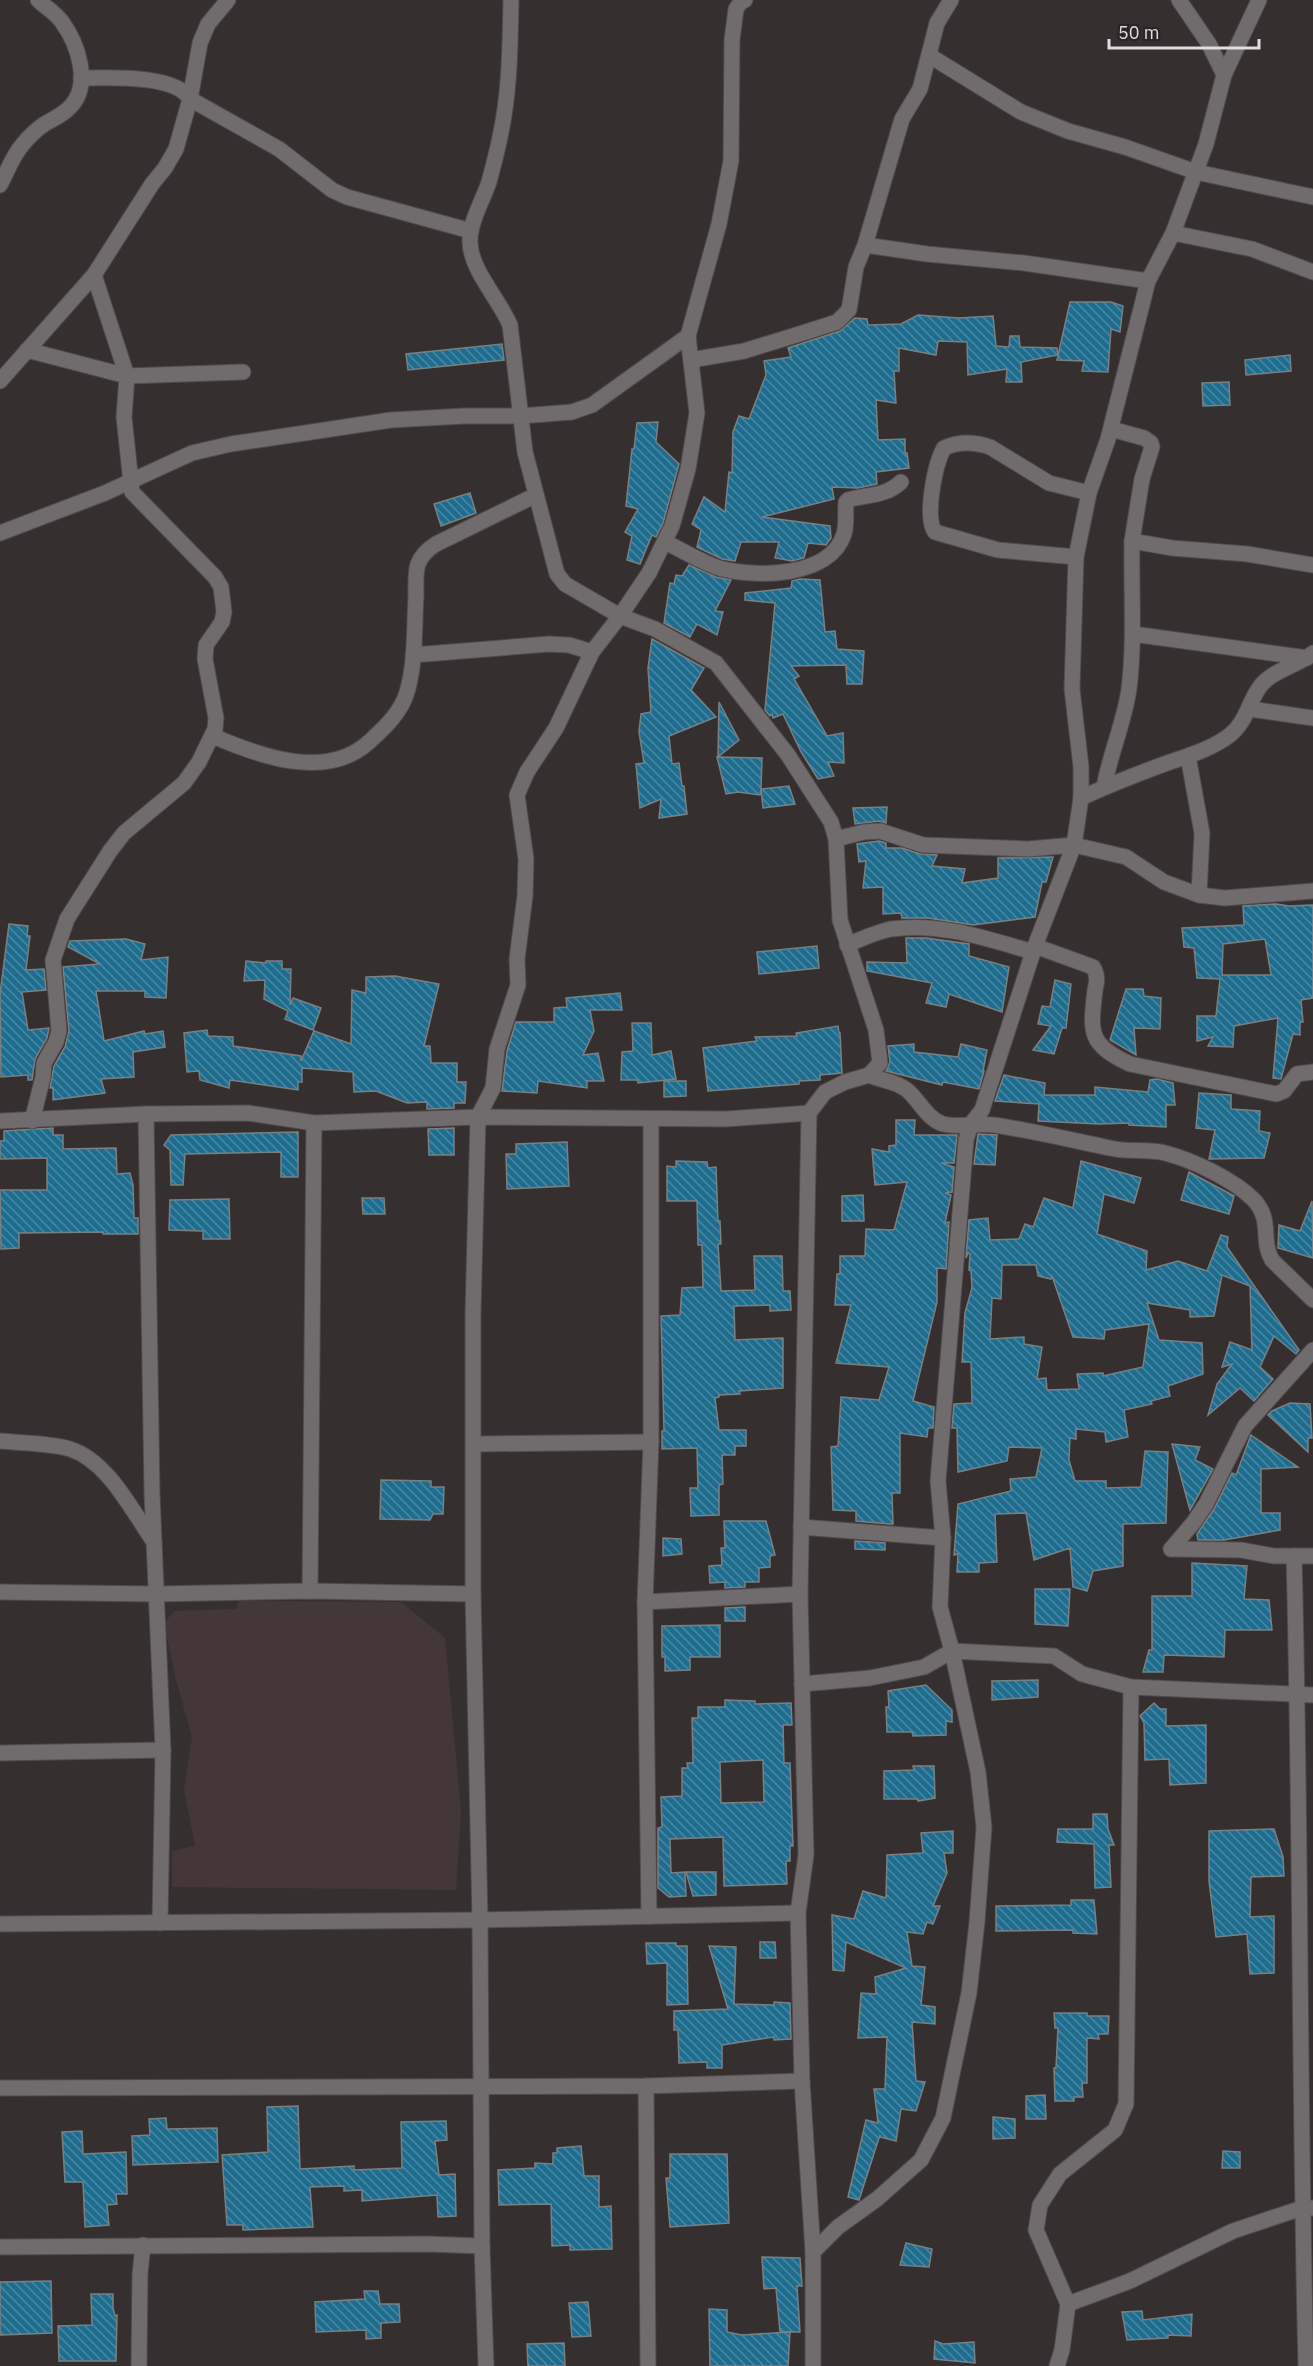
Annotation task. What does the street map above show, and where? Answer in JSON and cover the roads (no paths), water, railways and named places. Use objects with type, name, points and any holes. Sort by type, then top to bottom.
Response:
[{"type":"street","points":[[0,185],[21,146],[43,125],[62,115],[72,105],[79,92],[80,61],[68,32],[53,11],[38,0]]},
{"type":"street","points":[[0,381],[94,275],[176,149],[190,99],[200,43],[208,24],[228,0]]},
{"type":"street","points":[[511,0],[508,89],[501,134],[489,180],[471,231],[470,242],[472,256],[510,324],[525,452],[557,574],[565,584],[621,616],[655,629],[716,663],[788,755],[827,814],[836,838],[840,920],[876,1030],[880,1053],[880,1063],[869,1075],[845,1082],[825,1092],[809,1113],[800,1594],[806,1856],[798,1913],[802,2081],[813,2252],[813,2366]]},
{"type":"street","points":[[486,2366],[482,2246],[480,1920],[473,1594],[475,1444],[473,1313],[478,1117],[493,1088],[496,1049],[518,985],[517,959],[525,896],[526,859],[517,795],[520,783],[555,728],[592,652],[621,616],[650,573],[672,526],[688,469],[697,413],[688,336],[719,224],[731,161],[732,39],[736,9],[745,0]]},
{"type":"street","points":[[691,360],[744,351],[837,322],[849,310],[856,267],[865,245],[902,119],[920,89],[937,23],[951,0]]},
{"type":"street","points":[[1179,0],[1209,44],[1224,75]]},
{"type":"street","points":[[813,2252],[838,2227],[877,2199],[921,2160],[943,2118],[969,1993],[984,1827],[978,1772],[952,1650],[940,1607],[943,1538],[938,1480],[966,1140],[971,1124],[982,1110],[1034,949],[1074,845],[1081,798],[1081,767],[1072,689],[1076,557],[1089,494],[1111,429],[1148,281],[1173,233],[1206,144],[1224,75],[1259,0]]},
{"type":"street","points":[[930,56],[1021,112],[1068,131],[1125,147],[1196,172],[1313,197]]},
{"type":"street","points":[[81,78],[136,78],[182,89],[190,99],[279,149],[332,190],[347,197],[471,231]]},
{"type":"street","points":[[1173,233],[1252,249],[1313,272]]},
{"type":"street","points":[[865,245],[1024,263],[1148,281]]},
{"type":"street","points":[[32,1121],[43,1077],[44,1063],[59,1032],[53,960],[67,919],[110,850],[124,833],[184,783],[213,736],[216,718],[205,659],[206,645],[222,622],[224,604],[220,588],[215,577],[134,494],[130,481],[124,417],[127,376],[94,275]]},
{"type":"street","points":[[0,533],[105,493],[192,453],[231,444],[391,420],[520,416],[584,409],[688,336]]},
{"type":"street","points":[[27,350],[127,376],[243,372]]},
{"type":"street","points":[[1104,788],[1128,693],[1133,634],[1132,541],[1142,478],[1152,447],[1151,443],[1144,438],[1111,429]]},
{"type":"street","points":[[1076,557],[998,550],[936,532],[932,528],[931,519],[938,458],[944,448],[958,443],[981,444],[990,447],[1049,483],[1089,494]]},
{"type":"street","points":[[664,542],[716,567],[733,571],[782,573],[801,570],[821,560],[841,541],[845,532],[846,502],[848,500],[880,494],[896,487],[901,482]]},
{"type":"street","points":[[213,736],[242,748],[307,763],[323,763],[339,759],[362,749],[390,723],[407,693],[412,655],[417,565],[424,552],[536,495]]},
{"type":"street","points":[[1132,541],[1172,548],[1247,554],[1313,565]]},
{"type":"street","points":[[1133,634],[1310,656]]},
{"type":"street","points":[[412,655],[549,644],[569,645],[592,652]]},
{"type":"street","points":[[1081,798],[1209,748],[1232,733],[1250,709],[1259,687],[1267,678],[1310,656]]},
{"type":"street","points":[[1250,709],[1313,718]]},
{"type":"street","points":[[1188,756],[1202,833],[1199,895]]},
{"type":"street","points":[[836,838],[880,831],[923,844],[1028,849],[1074,845],[1126,857],[1164,882],[1199,895],[1225,898],[1313,891]]},
{"type":"street","points":[[847,945],[891,929],[922,929],[949,930],[1034,949],[1093,967],[1097,979],[1091,1020],[1094,1033],[1100,1046],[1108,1054],[1130,1064],[1276,1094],[1284,1091],[1297,1074],[1313,1072]]},
{"type":"street","points":[[869,1075],[879,1080],[897,1083],[941,1124],[992,1125],[1116,1149],[1164,1153],[1207,1169],[1253,1200],[1264,1216],[1267,1252],[1272,1260],[1313,1300]]},
{"type":"street","points":[[0,1121],[146,1114],[248,1113],[314,1123],[478,1117],[726,1119],[809,1113]]},
{"type":"street","points":[[146,1114],[154,1542],[163,1750],[160,1923]]},
{"type":"street","points":[[649,1916],[645,1602],[651,1442],[651,1119]]},
{"type":"street","points":[[310,1590],[314,1123]]},
{"type":"street","points":[[1313,1350],[1245,1426],[1206,1504],[1171,1549],[1241,1550],[1274,1556],[1313,1556]]},
{"type":"street","points":[[0,1441],[70,1449],[93,1461],[111,1479],[154,1542]]},
{"type":"street","points":[[475,1444],[651,1442]]},
{"type":"street","points":[[801,1527],[943,1538]]},
{"type":"street","points":[[1294,1557],[1305,1695],[1306,2366]]},
{"type":"street","points":[[0,1592],[156,1594],[310,1590],[473,1594]]},
{"type":"street","points":[[645,1602],[800,1594]]},
{"type":"street","points":[[802,1684],[892,1674],[924,1666],[952,1650],[1054,1656],[1082,1674],[1131,1687],[1305,1695]]},
{"type":"street","points":[[1057,2366],[1062,2350],[1068,2304],[1036,2230],[1041,2205],[1060,2175],[1115,2130],[1126,2104],[1131,1687]]},
{"type":"street","points":[[0,1753],[163,1750]]},
{"type":"street","points":[[0,1924],[480,1920],[798,1913]]},
{"type":"street","points":[[0,2088],[646,2086],[802,2081]]},
{"type":"street","points":[[646,2086],[648,2366]]},
{"type":"street","points":[[1068,2304],[1130,2281],[1233,2230],[1307,2208]]},
{"type":"street","points":[[0,2247],[427,2244],[482,2246]]},
{"type":"street","points":[[138,2366],[140,2274],[143,2245]]}]
